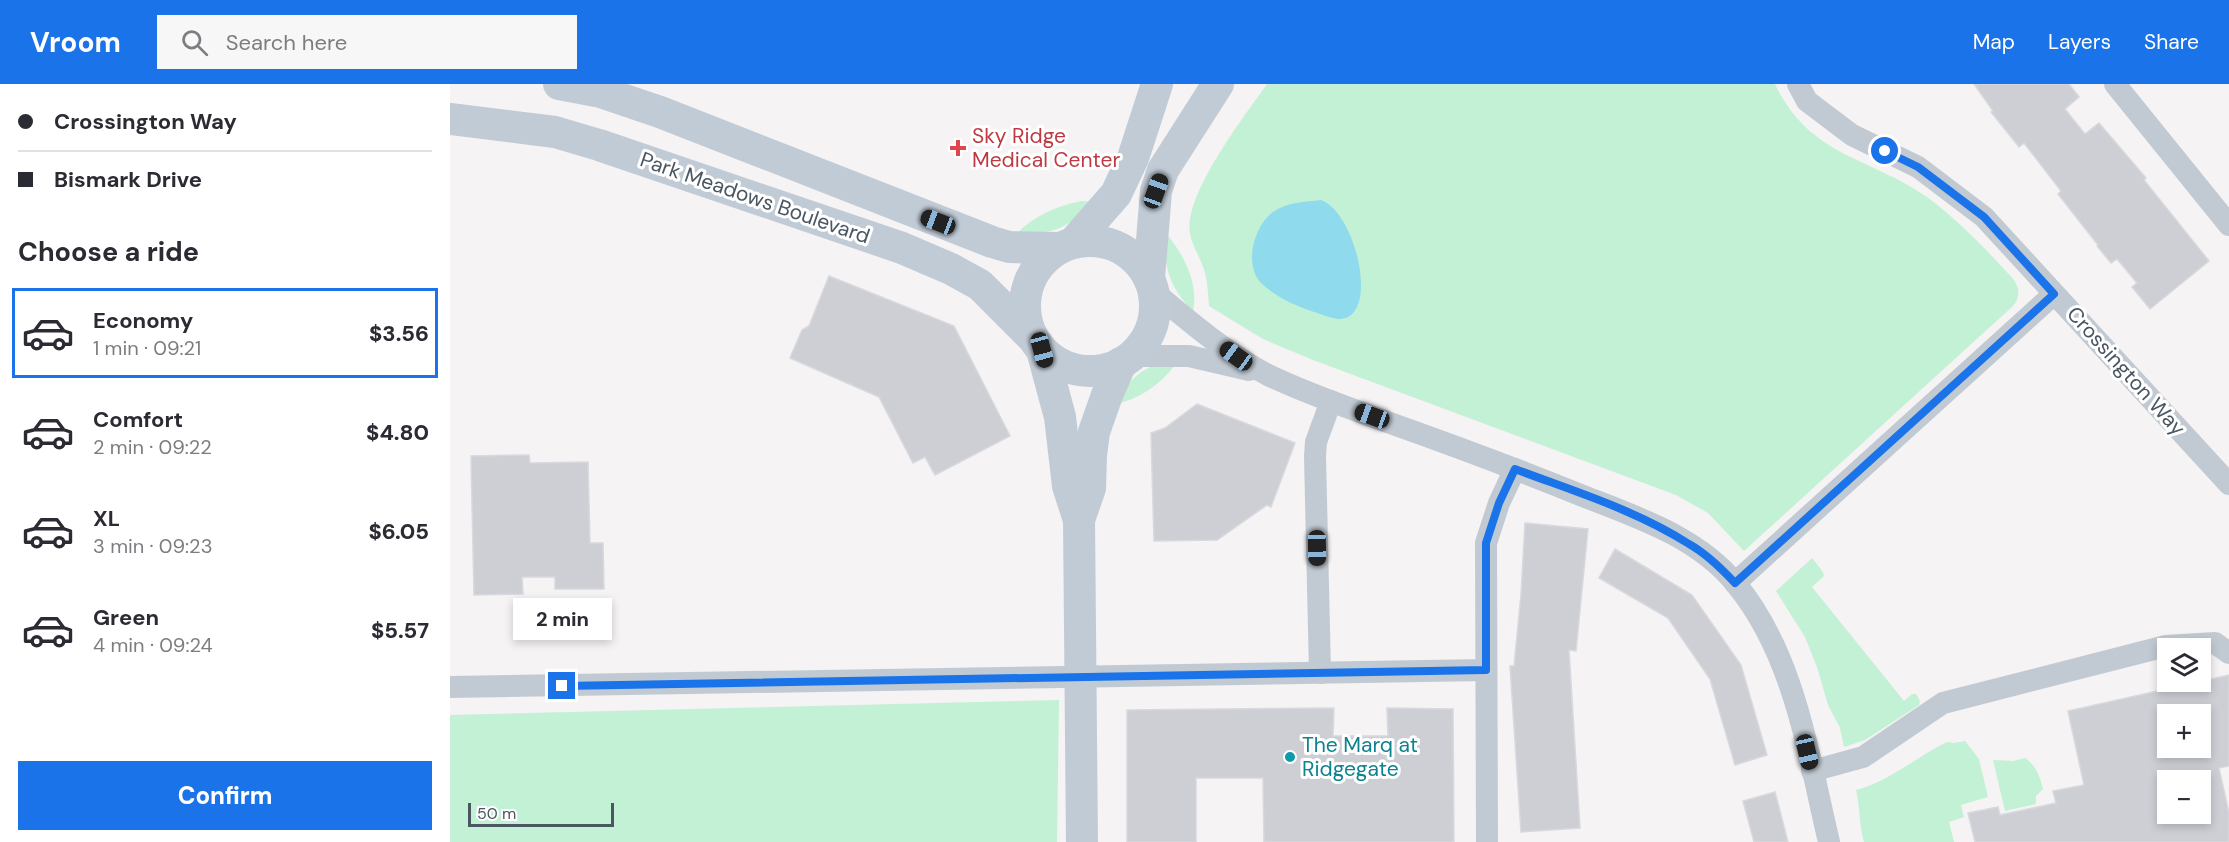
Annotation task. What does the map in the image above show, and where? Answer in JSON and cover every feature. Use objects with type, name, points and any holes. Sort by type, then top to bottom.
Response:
[{"type":"main road","name":"Park Meadows Boulevard","points":[[559,84],[601,92],[660,111],[992,242],[1009,247],[1067,245]]},
{"type":"main road","points":[[1067,245],[1116,194],[1133,158],[1158,84]]},
{"type":"main road","points":[[1038,344],[1054,360],[1083,371],[1099,370],[1126,360],[1139,350],[1148,337],[1155,308],[1151,285],[1156,191],[1163,170],[1218,84]]},
{"type":"main road","name":"Park Meadows Boulevard","points":[[450,119],[555,132],[902,248],[951,269],[980,285],[1038,344]]},
{"type":"main road","points":[[1082,842],[1079,520],[1068,486],[1060,417],[1025,309],[1026,294],[1037,267],[1047,256],[1067,245],[1089,240],[1118,247],[1130,255],[1141,265],[1151,285]]},
{"type":"main road","points":[[1079,520],[1090,489],[1094,432],[1107,395],[1126,360]]},
{"type":"street","name":"Crossington Way","points":[[1798,84],[1807,101],[1852,135],[1918,167],[1984,217],[2229,484]]},
{"type":"street","points":[[2115,84],[2229,225]]},
{"type":"street","points":[[1151,285],[1213,340],[1268,375]]},
{"type":"street","points":[[1735,583],[2054,294]]},
{"type":"street","points":[[1126,360],[1189,356],[1268,375],[1651,522],[1690,544],[1713,561],[1735,583],[1766,630],[1787,676],[1829,842]]},
{"type":"street","points":[[1320,673],[1315,456],[1316,442],[1331,401]]},
{"type":"street","points":[[1487,842],[1486,543],[1499,503],[1515,469]]},
{"type":"street","points":[[1812,771],[1863,757],[1943,703],[2166,645],[2215,643],[2229,653]]},
{"type":"street","points":[[450,687],[1486,670]]},
{"type":"green space","points":[[1267,84],[1775,84],[1789,108],[1805,127],[1823,141],[1905,183],[1950,216],[2014,280],[2018,297],[2013,306],[1744,551],[1708,513],[1676,495],[1313,360],[1263,339],[1209,306],[1205,273],[1190,234],[1190,218],[1205,178],[1217,157]]},
{"type":"green space","points":[[1081,201],[1095,202],[1075,219],[1059,228],[1040,233],[1015,235],[1045,213]]},
{"type":"green space","points":[[1164,231],[1188,268],[1194,290],[1193,312],[1184,302],[1169,275],[1165,256]]},
{"type":"green space","points":[[1155,365],[1174,366],[1148,390],[1133,399],[1116,404],[1132,380]]},
{"type":"green space","points":[[1812,558],[1824,576],[1812,587],[1904,701],[1912,694],[1916,694],[1920,701],[1919,705],[1865,740],[1844,747],[1840,728],[1828,705],[1805,637],[1776,591]]},
{"type":"green space","points":[[1059,700],[1057,842],[450,842],[450,715]]},
{"type":"green space","points":[[1965,741],[1979,759],[1988,797],[1961,805],[1964,817],[1949,822],[1954,842],[1864,842],[1856,790],[1892,775],[1947,742]]},
{"type":"green space","points":[[2025,758],[2035,768],[2043,789],[2036,796],[2036,804],[2005,811],[1993,760],[2013,761]]},
{"type":"water","points":[[1321,200],[1334,209],[1345,224],[1354,244],[1359,265],[1361,286],[1359,303],[1351,315],[1338,319],[1304,309],[1278,296],[1260,282],[1253,265],[1253,245],[1266,218],[1284,206]]},
{"type":"building","points":[[1974,84],[2069,84],[2079,97],[2065,109],[2085,134],[2099,123],[2146,178],[2144,180],[2209,261],[2150,309],[2132,287],[2137,283],[2117,259],[2111,263],[2097,246],[2058,194],[2061,191],[2024,143],[2019,147],[1991,112],[1993,111]]},
{"type":"building","points":[[829,276],[954,326],[1010,436],[935,475],[925,457],[913,463],[879,397],[790,358],[802,330],[809,326]]},
{"type":"building","points":[[1197,404],[1295,443],[1271,507],[1267,505],[1217,540],[1154,541],[1151,433],[1165,428]]},
{"type":"building","points":[[529,455],[530,463],[588,462],[590,543],[603,543],[604,589],[555,589],[555,577],[522,577],[523,594],[474,595],[471,456]]},
{"type":"building","points":[[1525,523],[1588,529],[1576,651],[1569,650],[1580,828],[1521,832],[1510,666],[1514,666]]},
{"type":"building","points":[[1615,549],[1692,595],[1741,665],[1767,755],[1735,765],[1710,679],[1668,618],[1599,578]]},
{"type":"building","points":[[2229,675],[2229,766],[2219,768],[2229,813],[2229,842],[1975,842],[1968,813],[1998,807],[2000,815],[2056,803],[2053,791],[2084,785],[2068,711],[2157,691],[2211,692],[2211,679]]},
{"type":"building","name":"The Marq at Ridgegate","points":[[1334,708],[1333,736],[1388,736],[1387,708],[1453,709],[1454,842],[1264,842],[1263,778],[1196,778],[1196,842],[1127,842],[1127,710]]},
{"type":"building","points":[[1775,792],[1788,842],[1754,842],[1743,801]]},
{"type":"place","name":"Sky Ridge Medical Center","points":[[958,148]]},
{"type":"place","name":"The Marq at Ridgegate","points":[[1290,757]]},
{"type":"route","points":[[562,686],[1486,670],[1486,543],[1499,503],[1515,469],[1651,522],[1690,544],[1713,561],[1735,583],[2054,294],[1984,217],[1918,167],[1885,151]]}]
